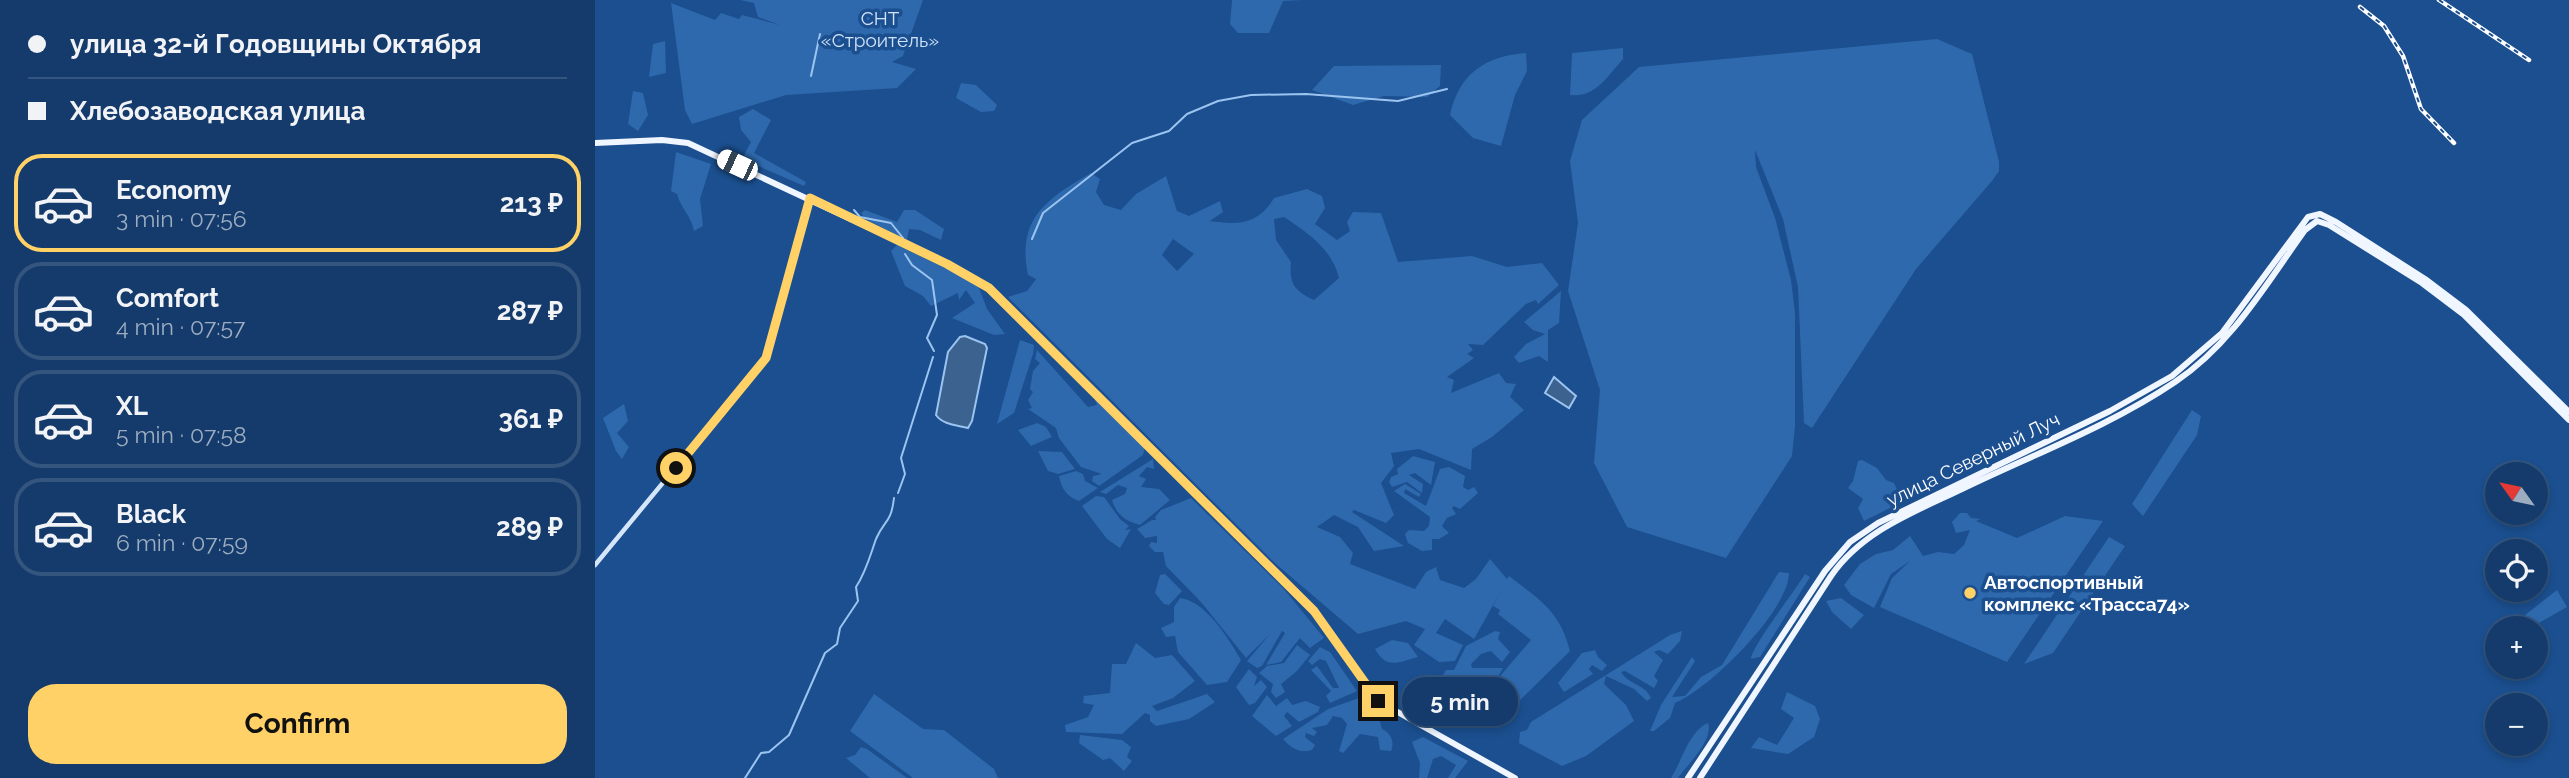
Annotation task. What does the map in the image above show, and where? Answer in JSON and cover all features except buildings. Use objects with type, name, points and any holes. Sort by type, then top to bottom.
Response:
[{"type":"main road","points":[[595,143],[662,140],[688,143],[810,198],[947,264],[989,288],[1314,611],[1378,701],[1515,778]]},
{"type":"main road","points":[[595,565],[766,358],[810,198]]},
{"type":"main road","points":[[2315,218],[2336,222],[2448,295],[2491,332],[2569,412]]},
{"type":"main road","points":[[2315,218],[2448,302],[2484,333],[2569,420]]},
{"type":"main road","name":"улица Северный Луч","points":[[1689,778],[1825,571],[1850,542],[1899,512],[2110,411],[2172,376],[2222,333],[2301,223],[2315,218]]},
{"type":"main road","name":"улица Северный Луч","points":[[1698,778],[1836,569],[1857,546],[1903,517],[2107,419],[2173,383],[2226,339],[2315,218]]},
{"type":"main road","points":[[1689,778],[1692,775],[1698,778]]},
{"type":"green space","name":"СНТ «Строитель»","points":[[740,0],[923,0],[903,56],[892,62],[916,69],[897,88],[786,95],[692,124],[685,110],[671,3],[715,20],[721,13],[739,19],[742,15],[780,25],[758,17],[754,3]]},
{"type":"green space","points":[[1232,0],[1304,0],[1283,1],[1269,33],[1238,33],[1230,24]]},
{"type":"green space","points":[[1937,39],[1972,54],[1999,171],[1916,269],[1812,428],[1804,423],[1798,287],[1783,219],[1755,150],[1756,167],[1775,218],[1791,280],[1795,313],[1795,426],[1792,456],[1726,558],[1627,527],[1594,463],[1600,390],[1568,291],[1578,223],[1570,161],[1582,120],[1639,67]]},
{"type":"green space","points":[[665,41],[666,73],[649,77],[653,44]]},
{"type":"green space","points":[[1623,48],[1623,59],[1600,85],[1587,93],[1570,95],[1572,53]]},
{"type":"green space","points":[[1526,53],[1527,71],[1515,95],[1501,146],[1473,138],[1450,115],[1460,88],[1476,69],[1487,63]]},
{"type":"green space","points":[[1441,65],[1440,86],[1427,97],[1384,96],[1353,105],[1312,90],[1334,66]]},
{"type":"green space","points":[[961,83],[976,85],[997,105],[994,111],[981,112],[956,98]]},
{"type":"green space","points":[[633,91],[643,93],[648,115],[638,131],[628,124]]},
{"type":"green space","points":[[753,109],[771,120],[754,153],[806,182],[804,186],[742,159],[751,142],[741,130],[739,117]]},
{"type":"green space","points":[[676,152],[711,164],[700,199],[703,226],[694,231],[677,194],[671,191]]},
{"type":"green space","points":[[1091,173],[1100,179],[1096,192],[1104,205],[1121,210],[1136,194],[1166,176],[1177,211],[1189,216],[1220,201],[1223,212],[1210,221],[1229,223],[1254,218],[1268,207],[1274,198],[1307,189],[1322,196],[1325,208],[1315,224],[1337,240],[1350,231],[1347,222],[1353,212],[1381,213],[1398,262],[1472,256],[1507,267],[1542,263],[1559,285],[1538,304],[1536,300],[1526,304],[1483,345],[1468,344],[1473,350],[1467,354],[1474,358],[1447,377],[1454,380],[1451,393],[1499,373],[1506,383],[1516,384],[1510,397],[1524,410],[1492,437],[1472,449],[1471,470],[1419,449],[1391,453],[1394,466],[1381,483],[1394,515],[1386,523],[1354,510],[1352,512],[1404,546],[1374,551],[1358,527],[1334,515],[1317,527],[1340,537],[1353,553],[1350,564],[1415,589],[1426,572],[1436,567],[1440,580],[1464,588],[1476,579],[1490,559],[1507,579],[1509,576],[1539,600],[1561,626],[1570,651],[1513,707],[1490,688],[1488,691],[1460,680],[1445,706],[1428,691],[1418,694],[1416,687],[1418,684],[1436,686],[1437,679],[1442,677],[1446,670],[1454,670],[1466,646],[1495,631],[1500,632],[1498,639],[1510,652],[1502,662],[1491,651],[1481,654],[1471,664],[1472,668],[1503,668],[1495,682],[1531,640],[1498,614],[1500,610],[1493,606],[1501,591],[1474,639],[1445,619],[1436,633],[1463,645],[1455,661],[1439,662],[1414,645],[1425,629],[1406,621],[1358,634],[1276,564],[1008,297],[1027,291],[1036,279],[1028,275],[1025,255],[1031,224],[1039,212],[1061,191]],"holes":[[[1284,217],[1318,243],[1336,268],[1339,278],[1314,300],[1294,286],[1291,262],[1276,240],[1274,219]],[[1173,239],[1194,254],[1177,271],[1162,255]]]},
{"type":"green space","points":[[865,210],[897,222],[904,210],[915,210],[944,229],[941,240],[920,230],[909,229],[907,240],[865,219],[861,213]]},
{"type":"green space","points":[[897,245],[965,278],[979,288],[987,309],[1005,334],[994,335],[952,318],[975,303],[966,290],[959,300],[958,293],[931,306],[923,296],[905,286],[891,251]]},
{"type":"green space","points":[[1561,291],[1559,323],[1548,330],[1548,362],[1539,356],[1519,363],[1514,357],[1526,344],[1545,334],[1533,330],[1524,322]]},
{"type":"green space","points":[[1020,340],[1034,345],[1033,354],[1014,413],[997,424]]},
{"type":"green space","points":[[1037,350],[1088,407],[1097,405],[1094,397],[1145,447],[1143,455],[1099,486],[1092,481],[1093,476],[1102,474],[1081,467],[1059,438],[1056,428],[1028,409],[1032,408],[1028,400],[1033,392],[1030,389],[1033,371],[1040,363],[1035,359]]},
{"type":"green space","points":[[624,404],[628,421],[617,433],[629,447],[622,459],[603,418]]},
{"type":"green space","points":[[2192,410],[2201,416],[2197,435],[2143,516],[2132,504]]},
{"type":"green space","points":[[1037,423],[1046,427],[1052,437],[1031,446],[1018,430]]},
{"type":"green space","points":[[1038,451],[1062,452],[1075,469],[1058,474],[1048,471]]},
{"type":"green space","points":[[1413,456],[1435,462],[1431,485],[1415,473],[1409,475],[1423,484],[1422,493],[1407,482],[1392,487],[1389,482],[1391,477],[1398,474],[1397,469]]},
{"type":"green space","points":[[1153,459],[1154,469],[1147,467],[1139,476],[1146,479],[1141,487],[1159,489],[1170,500],[1140,525],[1123,517],[1112,500],[1125,494],[1127,488],[1118,485],[1106,494],[1100,492]]},
{"type":"green space","points":[[1862,460],[1877,468],[1886,480],[1894,483],[1900,496],[1907,496],[1906,500],[1864,521],[1858,508],[1863,499],[1848,488],[1853,481],[1858,461]]},
{"type":"green space","points":[[1449,467],[1465,476],[1463,487],[1468,490],[1474,487],[1478,493],[1460,509],[1454,506],[1452,508],[1456,514],[1447,518],[1442,526],[1449,533],[1439,539],[1432,539],[1432,550],[1422,551],[1408,543],[1405,534],[1409,530],[1424,531],[1429,526],[1430,517],[1394,491],[1405,484],[1421,494],[1419,497],[1405,489],[1404,493],[1426,506],[1440,469]]},
{"type":"green space","points":[[1076,471],[1083,474],[1085,481],[1098,488],[1079,501],[1065,491],[1059,476]]},
{"type":"green space","points":[[1096,496],[1104,497],[1120,519],[1129,526],[1125,530],[1131,529],[1120,548],[1107,539],[1082,506]]},
{"type":"green space","points":[[1191,498],[1283,588],[1324,638],[1310,648],[1300,638],[1281,662],[1266,665],[1285,633],[1282,631],[1262,666],[1257,668],[1247,661],[1270,634],[1246,658],[1201,602],[1166,566],[1163,552],[1155,552],[1149,546],[1151,542],[1157,543],[1157,536],[1145,538],[1137,529],[1156,520],[1155,517],[1161,510]]},
{"type":"green space","name":"Автоспортивный комплекс «Трасса74»","points":[[1960,513],[1981,519],[1976,521],[2017,538],[2065,516],[2103,521],[2007,662],[1880,607],[1892,578],[1910,561],[1891,574],[1874,608],[1851,595],[1844,585],[1860,564],[1876,554],[1893,550],[1910,536],[1923,556],[1938,552],[1954,554],[1964,545],[1970,530],[1956,533],[1952,522]]},
{"type":"green space","points":[[2109,537],[2125,546],[2053,653],[2024,664]]},
{"type":"green space","points":[[1779,572],[1789,573],[1786,589],[1762,627],[1708,682],[1675,703],[1670,718],[1654,731],[1650,731],[1661,705],[1692,657],[1695,661],[1672,697],[1685,696],[1701,677],[1722,665]]},
{"type":"green space","points":[[1165,574],[1182,591],[1169,605],[1164,604],[1155,593],[1160,575]]},
{"type":"green space","points":[[1805,574],[1810,577],[1760,657],[1751,659],[1765,631]]},
{"type":"green space","points":[[2557,590],[2567,607],[2548,618],[2524,616],[2542,602],[2548,602],[2548,597]]},
{"type":"green space","points":[[1180,598],[1208,613],[1241,660],[1227,682],[1207,685],[1178,652],[1175,636],[1166,637],[1161,628],[1174,622],[1174,607]]},
{"type":"green space","points":[[1841,598],[1864,615],[1851,629],[1832,612],[1826,601]]},
{"type":"green space","points":[[1682,631],[1680,641],[1668,654],[1659,650],[1654,652],[1663,660],[1654,676],[1658,681],[1654,688],[1625,671],[1621,672],[1648,693],[1651,698],[1647,701],[1634,689],[1606,676],[1604,684],[1626,705],[1634,721],[1586,756],[1562,766],[1519,743],[1520,732],[1527,730],[1531,722],[1670,635]]},
{"type":"green space","points":[[1392,640],[1408,643],[1418,657],[1393,663],[1383,660],[1375,649]]},
{"type":"green space","points":[[1136,643],[1155,658],[1172,655],[1195,681],[1173,698],[1152,706],[1157,711],[1207,694],[1215,702],[1189,719],[1156,726],[1150,721],[1150,715],[1145,713],[1122,734],[1066,732],[1065,725],[1088,717],[1094,705],[1083,703],[1084,696],[1110,693],[1112,664],[1126,664]]},
{"type":"green space","points":[[1297,645],[1310,655],[1297,671],[1281,684],[1285,692],[1276,698],[1271,692],[1273,684],[1259,673],[1267,666],[1284,663]]},
{"type":"green space","points":[[1320,647],[1330,652],[1357,691],[1330,703],[1326,696],[1331,691],[1311,670],[1317,666],[1333,688],[1339,688],[1326,661],[1320,659],[1312,665],[1308,661]]},
{"type":"green space","points":[[1595,650],[1607,665],[1602,671],[1592,665],[1589,669],[1593,674],[1564,692],[1558,683],[1582,653]]},
{"type":"green space","points":[[1249,669],[1257,677],[1254,686],[1261,680],[1267,687],[1255,703],[1249,705],[1236,687]]},
{"type":"green space","points":[[1787,692],[1815,706],[1820,719],[1814,737],[1788,754],[1751,748],[1759,737],[1777,745],[1794,718],[1781,709]]},
{"type":"green space","points":[[874,694],[923,729],[944,730],[994,769],[998,778],[913,778],[850,731]]},
{"type":"green space","points":[[1267,695],[1276,706],[1287,698],[1292,705],[1306,701],[1320,707],[1318,712],[1299,722],[1287,712],[1284,716],[1292,726],[1276,736],[1252,716]]},
{"type":"green space","points":[[1465,695],[1473,702],[1499,698],[1505,704],[1494,722],[1481,710],[1461,718],[1448,705],[1453,696]]},
{"type":"green space","points":[[1359,698],[1378,715],[1382,729],[1391,738],[1391,751],[1380,750],[1378,737],[1360,734],[1343,753],[1339,751],[1347,724],[1342,718],[1333,716],[1327,725],[1312,728],[1317,732],[1314,736],[1306,733],[1305,737],[1315,745],[1312,750],[1296,749],[1283,739],[1328,709]]},
{"type":"green space","points":[[1708,723],[1707,737],[1699,752],[1678,778],[1671,778],[1691,739]]},
{"type":"green space","points":[[1080,735],[1122,740],[1131,747],[1127,757],[1132,761],[1124,771],[1110,758],[1103,760],[1079,743]]},
{"type":"green space","points":[[1423,737],[1468,761],[1455,778],[1448,778],[1456,765],[1441,756],[1433,759],[1427,778],[1419,778],[1420,763],[1412,742]]},
{"type":"green space","points":[[861,747],[907,778],[870,778],[846,758],[855,755]]},
{"type":"shaded area","points":[[965,336],[985,344],[987,348],[972,421],[968,428],[946,423],[936,415],[948,352],[960,337]]},
{"type":"shaded area","points":[[1554,377],[1576,396],[1569,408],[1545,393]]},
{"type":"waterway","points":[[811,76],[820,34]]},
{"type":"waterway","points":[[1032,239],[1043,213],[1132,143],[1169,131],[1187,114],[1218,101],[1251,95],[1306,94],[1398,101],[1447,89]]},
{"type":"waterway","points":[[854,210],[860,217],[891,223],[903,238]]},
{"type":"waterway","points":[[905,254],[912,265],[932,280],[937,315],[927,338],[934,351]]},
{"type":"waterway","points":[[898,493],[905,474],[901,458],[933,357]]},
{"type":"waterway","points":[[745,778],[761,753],[769,752],[789,735],[825,653],[837,644],[840,628],[858,601],[856,587],[876,539],[889,517],[894,498]]},
{"type":"railway","points":[[2439,0],[2529,60]]},
{"type":"railway","points":[[2360,7],[2384,26],[2403,56],[2421,109],[2454,143]]},
{"type":"place","name":"Автоспортивный комплекс «Трасса74»","points":[[1970,593]]},
{"type":"route","points":[[676,468],[751,378],[770,350],[810,198],[972,276],[1005,302],[1314,611],[1378,701]]}]
